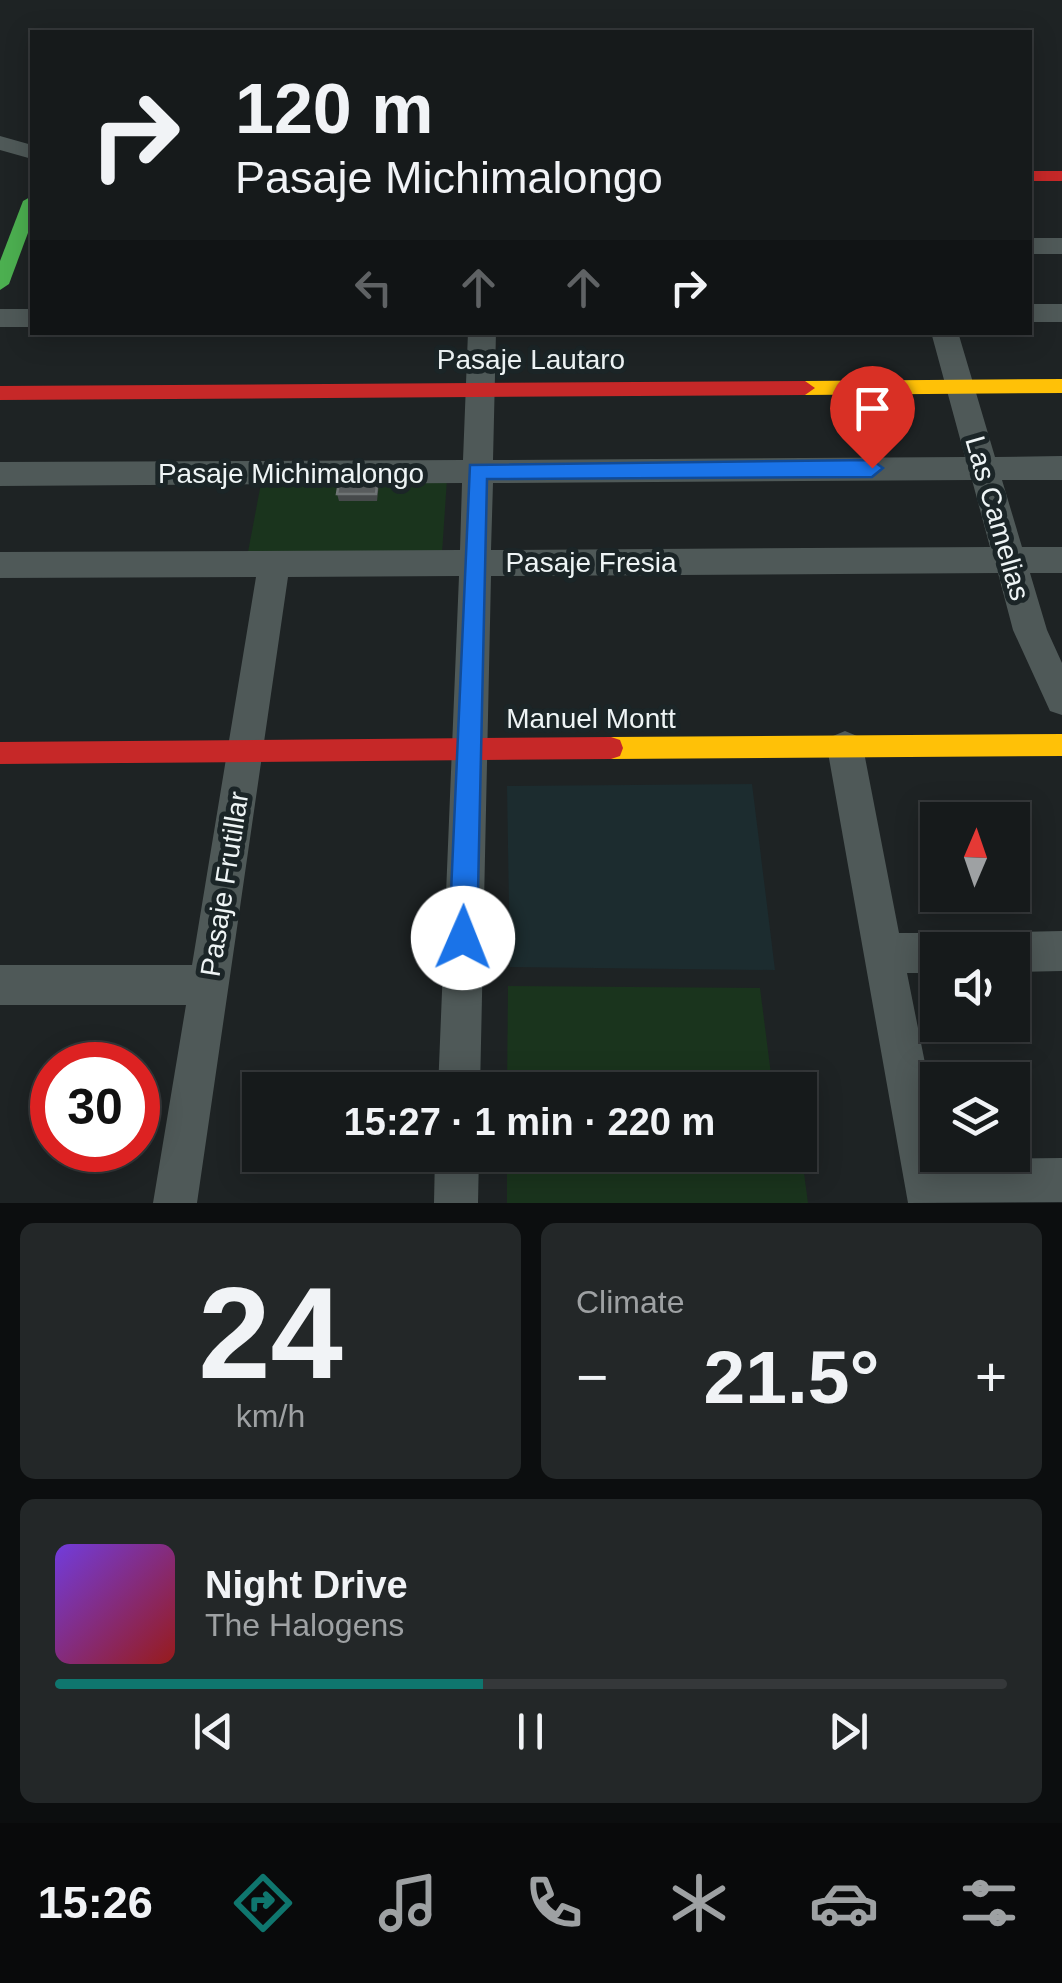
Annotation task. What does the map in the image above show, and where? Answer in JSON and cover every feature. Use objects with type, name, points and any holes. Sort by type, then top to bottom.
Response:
[{"type":"street","points":[[0,144],[30,152]]},
{"type":"street","points":[[1032,176],[1062,176]]},
{"type":"street","points":[[0,284],[23,250],[30,212]]},
{"type":"street","points":[[1032,246],[1062,246]]},
{"type":"street","points":[[1032,313],[1062,312]]},
{"type":"street","points":[[0,318],[30,318]]},
{"type":"street","points":[[459,1072],[482,335]]},
{"type":"street","name":"Las Camelias","points":[[945,335],[1030,630],[1058,684]]},
{"type":"street","name":"Pasaje Lautaro","points":[[0,393],[1062,386]]},
{"type":"street","name":"Pasaje Michimalongo","points":[[0,474],[1062,468]]},
{"type":"street","name":"Pasaje Fresia","points":[[0,566],[1062,560]]},
{"type":"street","name":"Pasaje Frutillar","points":[[175,1203],[274,566]]},
{"type":"street","name":"Manuel Montt","points":[[0,753],[1062,745]]},
{"type":"street","points":[[845,746],[928,1192],[1062,1180]]},
{"type":"street","points":[[1030,952],[1062,951]]},
{"type":"street","points":[[884,954],[920,953]]},
{"type":"street","points":[[0,985],[209,984]]},
{"type":"street","points":[[456,1203],[457,1172]]},
{"type":"shaded area","points":[[752,784],[775,970],[510,967],[507,786]]},
{"type":"green space","points":[[262,478],[447,479],[442,553],[248,552]]},
{"type":"green space","points":[[508,986],[760,988],[771,1072],[507,1072]]},
{"type":"green space","points":[[507,1172],[804,1172],[808,1203],[507,1203]]},
{"type":"building","points":[[340,476],[378,476],[376,494],[337,494]]},
{"type":"traffic: fast","points":[[0,284],[30,206]]},
{"type":"traffic: slow","points":[[805,388],[1062,386]]},
{"type":"traffic: slow","points":[[611,748],[1062,745]]},
{"type":"traffic: jam","points":[[1032,176],[1062,176]]},
{"type":"traffic: jam","points":[[0,393],[805,388]]},
{"type":"traffic: jam","points":[[0,753],[611,748]]},
{"type":"route","points":[[463,938],[477,471],[872,468]]}]
